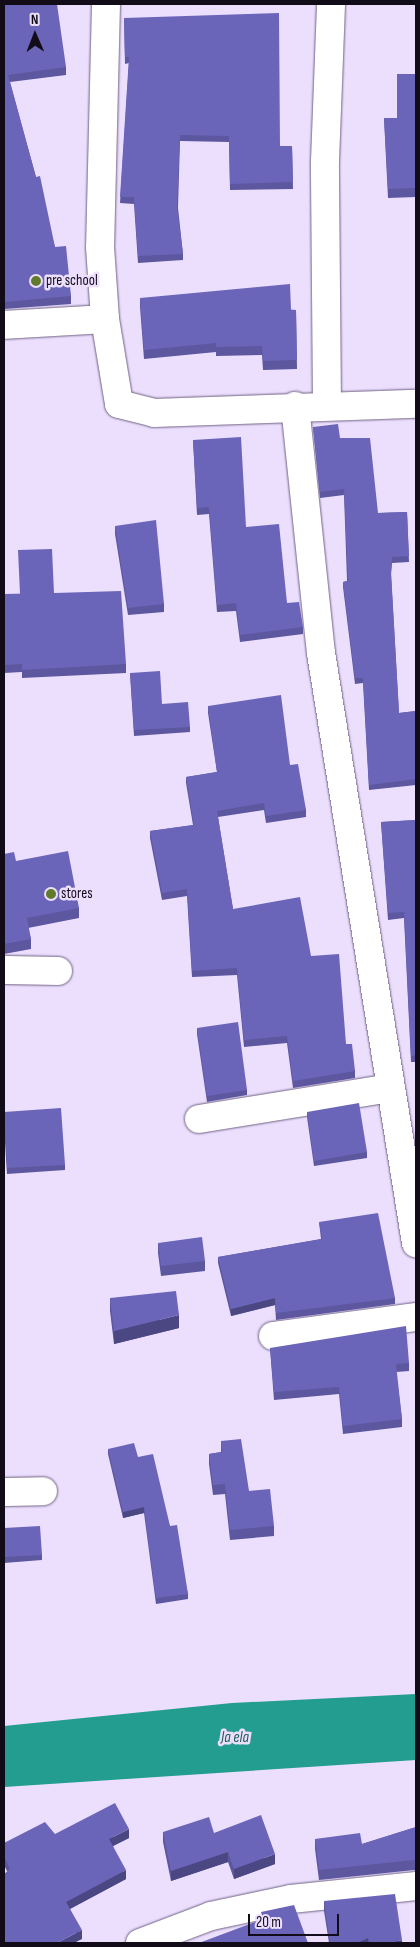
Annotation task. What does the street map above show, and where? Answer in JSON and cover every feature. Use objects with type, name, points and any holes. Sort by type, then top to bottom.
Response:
[{"type":"street","points":[[106,4],[100,246],[105,318],[119,404],[154,414],[295,406],[416,404]]},
{"type":"street","points":[[327,405],[325,161],[331,4]]},
{"type":"street","points":[[4,325],[105,318]]},
{"type":"street","points":[[295,406],[321,653],[391,1088],[410,1162],[416,1243]]},
{"type":"street","points":[[4,970],[58,971]]},
{"type":"street","points":[[199,1118],[391,1088]]},
{"type":"street","points":[[273,1336],[416,1317]]},
{"type":"street","points":[[4,1492],[42,1491]]},
{"type":"street","points":[[140,1943],[211,1916],[291,1899],[416,1886]]},
{"type":"water","name":"Ja ela","points":[[416,1694],[416,1760],[4,1787],[4,1726],[232,1703]]},
{"type":"building","points":[[4,4],[57,4],[66,67],[8,75],[36,177],[40,176],[55,247],[66,246],[71,296],[4,302]]},
{"type":"building","points":[[279,13],[280,146],[292,146],[293,182],[230,184],[229,136],[180,135],[177,207],[183,254],[138,256],[134,197],[120,197],[129,57],[125,57],[124,18]]},
{"type":"building","points":[[397,74],[416,74],[416,188],[388,189],[384,118],[397,118]]},
{"type":"building","points":[[290,284],[291,310],[296,310],[297,360],[263,361],[262,346],[216,347],[216,343],[144,350],[140,298]]},
{"type":"building","points":[[338,424],[340,438],[370,438],[378,513],[407,512],[409,556],[392,557],[391,572],[399,713],[416,711],[416,779],[369,785],[363,678],[355,678],[343,582],[348,581],[344,489],[320,492],[313,427]]},
{"type":"building","points":[[241,437],[246,527],[279,524],[287,603],[299,602],[303,627],[240,635],[236,603],[217,605],[209,507],[197,508],[193,440]]},
{"type":"building","points":[[156,520],[164,604],[128,608],[115,526]]},
{"type":"building","points":[[52,549],[54,593],[121,591],[126,664],[22,670],[22,664],[4,665],[4,594],[20,594],[18,550]]},
{"type":"building","points":[[160,671],[162,704],[188,702],[190,727],[134,730],[130,673]]},
{"type":"building","points":[[281,695],[290,765],[298,764],[306,810],[266,816],[264,803],[217,811],[233,909],[300,897],[311,956],[339,954],[346,1044],[352,1044],[355,1071],[293,1081],[287,1036],[244,1040],[237,968],[192,971],[187,889],[162,893],[150,831],[194,825],[186,777],[217,772],[208,706]]},
{"type":"building","points":[[416,820],[416,1055],[411,1056],[404,912],[388,913],[381,822]]},
{"type":"building","points":[[68,851],[79,908],[27,918],[31,939],[4,944],[4,854],[14,852],[16,861]]},
{"type":"building","points":[[238,1022],[247,1090],[207,1096],[197,1028]]},
{"type":"building","points":[[359,1103],[367,1152],[314,1161],[307,1112]]},
{"type":"building","points":[[61,1108],[65,1165],[7,1168],[4,1112]]},
{"type":"building","points":[[378,1213],[395,1298],[276,1313],[275,1298],[231,1309],[218,1257],[322,1239],[319,1222]]},
{"type":"building","points":[[202,1237],[205,1261],[161,1266],[158,1243]]},
{"type":"building","points":[[176,1291],[179,1315],[114,1331],[110,1298]]},
{"type":"building","points":[[406,1326],[409,1363],[396,1364],[402,1419],[343,1426],[339,1387],[274,1392],[270,1348]]},
{"type":"building","points":[[241,1439],[249,1491],[270,1489],[274,1526],[230,1530],[225,1484],[213,1485],[209,1454],[222,1452],[221,1441]]},
{"type":"building","points":[[134,1443],[138,1457],[153,1454],[170,1526],[177,1525],[188,1594],[156,1598],[144,1507],[123,1512],[108,1449]]},
{"type":"building","points":[[40,1526],[42,1555],[4,1557],[4,1528]]},
{"type":"building","points":[[115,1803],[129,1829],[109,1839],[126,1870],[66,1902],[82,1930],[57,1943],[4,1943],[4,1874],[10,1869],[4,1856],[4,1843],[45,1822],[55,1834]]},
{"type":"building","points":[[261,1815],[275,1854],[234,1869],[228,1852],[171,1871],[163,1832],[209,1817],[214,1833]]},
{"type":"building","points":[[416,1827],[416,1861],[319,1870],[315,1839],[360,1833],[362,1844]]},
{"type":"building","points":[[395,1894],[402,1940],[390,1943],[370,1943],[368,1938],[357,1943],[330,1943],[324,1901]]},
{"type":"building","points":[[294,1905],[308,1943],[199,1943],[263,1919],[261,1912]]},
{"type":"place","name":"pre school","points":[[36,281]]},
{"type":"place","name":"stores","points":[[51,894]]}]
